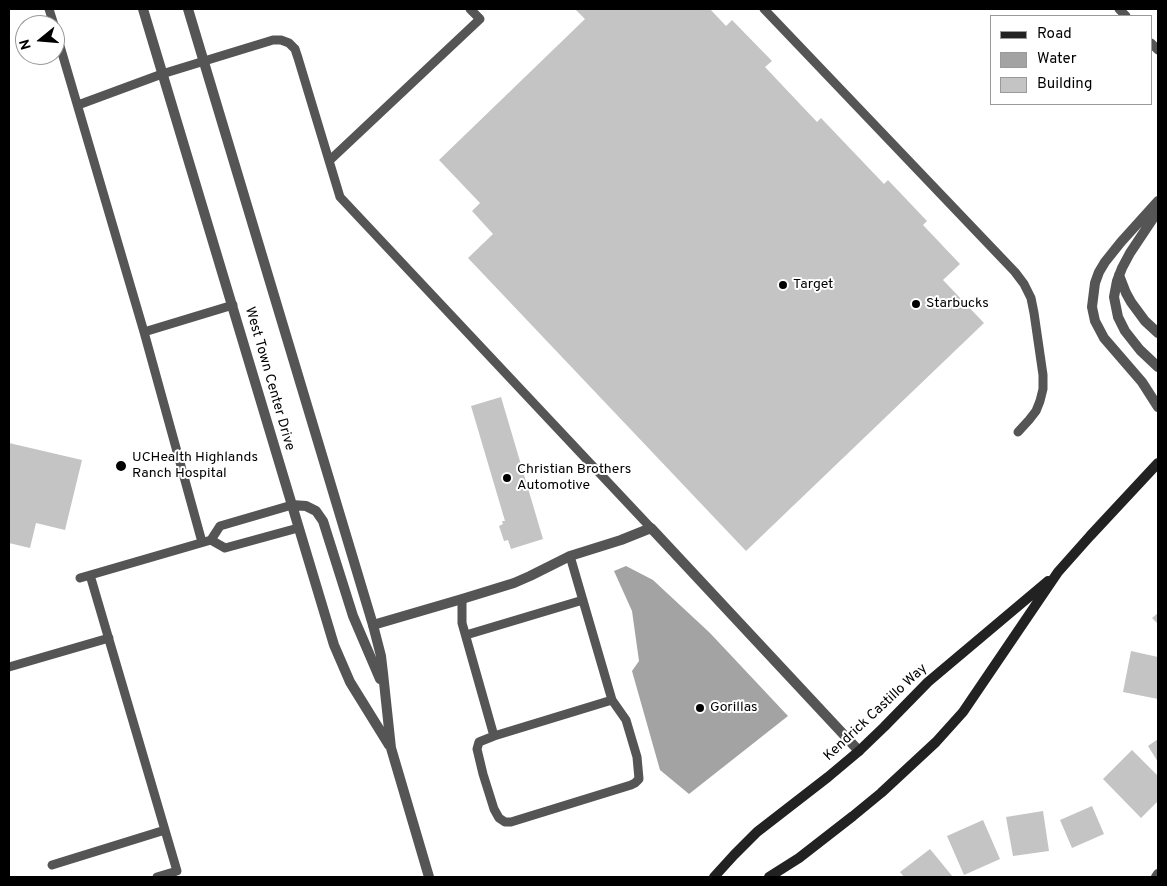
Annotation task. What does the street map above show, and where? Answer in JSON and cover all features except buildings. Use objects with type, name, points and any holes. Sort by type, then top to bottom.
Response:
[{"type":"main road","name":"Kendrick Castillo Way","points":[[769,877],[799,858],[853,816],[936,742],[963,712],[1058,572],[1158,463]]},
{"type":"main road","name":"Kendrick Castillo Way","points":[[714,877],[757,832],[859,751],[928,682],[1058,572]]},
{"type":"street","name":"West Town Center Drive","points":[[143,9],[334,646],[346,675],[391,748]]},
{"type":"street","name":"West Town Center Drive","points":[[188,9],[373,625],[381,656],[391,748],[429,877]]},
{"type":"street","points":[[1158,201],[1121,242],[1098,272],[1092,306],[1098,330],[1142,382],[1158,407]]},
{"type":"street","points":[[1158,211],[1130,253],[1119,275],[1114,296],[1115,307],[1120,321],[1134,343],[1158,367]]},
{"type":"street","points":[[1119,275],[1134,307],[1158,333]]},
{"type":"street","points":[[292,505],[306,506],[316,510],[324,521],[353,616],[385,689]]},
{"type":"street","points":[[373,625],[522,579],[570,556],[621,540],[651,528],[859,751]]},
{"type":"lane","points":[[329,161],[480,19],[470,9]]},
{"type":"lane","points":[[764,9],[1015,272],[1024,284],[1031,298],[1034,314],[1043,375],[1043,389],[1036,411],[1018,432]]},
{"type":"lane","points":[[78,105],[162,74],[273,40],[289,43],[295,49],[298,58],[340,197],[651,528]]},
{"type":"lane","points":[[65,62],[207,541]]},
{"type":"lane","points":[[144,332],[232,305]]},
{"type":"lane","points":[[80,578],[207,541],[220,526],[292,505]]},
{"type":"lane","points":[[207,541],[225,548],[298,528]]},
{"type":"lane","points":[[570,556],[612,700],[626,720],[637,757],[639,778],[635,783],[511,822],[505,822],[499,818],[482,774],[477,749],[479,742],[612,700]]},
{"type":"lane","points":[[90,575],[178,874],[157,877]]},
{"type":"lane","points":[[462,599],[462,623],[494,736]]},
{"type":"lane","points":[[466,635],[583,600]]},
{"type":"lane","points":[[9,667],[109,638]]},
{"type":"lane","points":[[52,865],[165,830]]},
{"type":"water","points":[[626,566],[653,580],[710,633],[788,716],[689,794],[660,770],[632,671],[639,661],[632,611],[614,571]]},
{"type":"place","name":"Target","points":[[783,285]]},
{"type":"place","name":"Starbucks","points":[[916,304]]},
{"type":"place","name":"UCHealth Highlands Ranch Hospital","points":[[121,466]]},
{"type":"place","name":"Christian Brothers Automotive","points":[[507,478]]},
{"type":"place","name":"Gorillas","points":[[700,708]]}]
